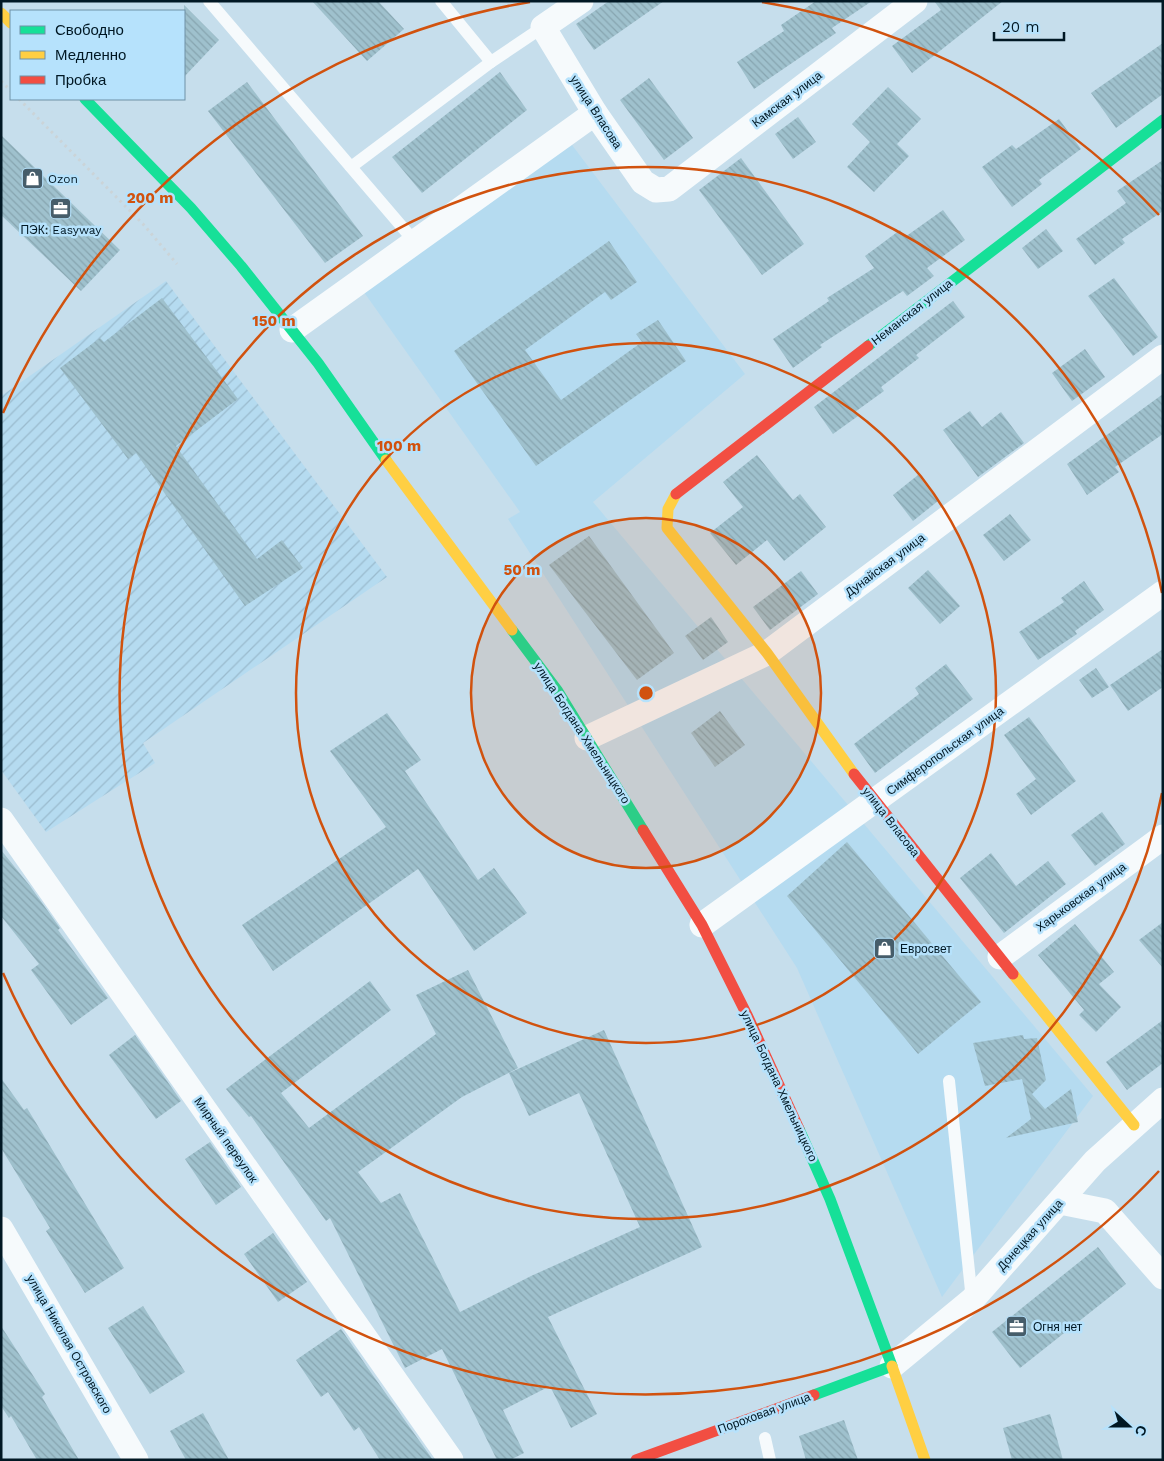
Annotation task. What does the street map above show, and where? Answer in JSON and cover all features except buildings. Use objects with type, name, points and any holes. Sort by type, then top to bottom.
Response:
[{"type":"main road","points":[[1,13],[10,22]]},
{"type":"main road","name":"улица Богдана Хмельницкого","points":[[86,100],[191,208],[292,330],[557,690],[587,738],[702,925],[748,1017],[830,1199],[925,1460]]},
{"type":"main road","name":"Неманская улица","points":[[667,510],[670,500],[677,493],[1163,120]]},
{"type":"main road","name":"улица Власова","points":[[667,510],[667,528],[766,653],[874,802],[1134,1125]]},
{"type":"main road","name":"Пороховая улица","points":[[636,1460],[892,1366]]},
{"type":"street","points":[[543,27],[581,1]]},
{"type":"street","name":"Камская улица","points":[[656,190],[669,188],[915,1]]},
{"type":"street","name":"улица Власова","points":[[543,27],[596,113],[643,182],[656,190]]},
{"type":"street","points":[[292,330],[596,113]]},
{"type":"street","name":"Дунайская улица","points":[[587,738],[766,653],[1163,357]]},
{"type":"street","name":"Симферопольская улица","points":[[702,925],[1163,593]]},
{"type":"street","name":"Мирный переулок","points":[[1,820],[451,1460]]},
{"type":"street","name":"Харьковская улица","points":[[1000,957],[1163,836]]},
{"type":"street","name":"Донецкая улица","points":[[892,1366],[972,1300],[1095,1161],[1163,1100]]},
{"type":"street","points":[[1060,1202],[1105,1211],[1163,1277]]},
{"type":"street","name":"улица Николая Островского","points":[[1,1229],[136,1460]]},
{"type":"lane","points":[[209,1],[415,242]]},
{"type":"lane","points":[[441,1],[491,62]]},
{"type":"lane","points":[[351,167],[491,62],[543,27]]},
{"type":"lane","points":[[949,1081],[972,1300]]},
{"type":"lane","points":[[765,1438],[770,1460]]},
{"type":"path","points":[[1,81],[10,90]]},
{"type":"path","points":[[20,100],[143,224],[177,264]]},
{"type":"shaded area","points":[[572,145],[745,374],[593,502],[1093,1096],[942,1297],[797,968],[508,519],[520,512],[361,288]]},
{"type":"shaded area","points":[[166,281],[387,577],[143,743],[155,763],[46,832],[1,770],[1,396]]},
{"type":"traffic: fast","points":[[86,100],[191,208],[241,266],[318,363],[386,460]]},
{"type":"traffic: fast","points":[[868,346],[1163,120]]},
{"type":"traffic: fast","points":[[512,630],[557,690],[643,830]]},
{"type":"traffic: fast","points":[[799,1129],[830,1199],[892,1366],[814,1395]]},
{"type":"traffic: slow","points":[[1,13],[10,22]]},
{"type":"traffic: slow","points":[[386,460],[512,630]]},
{"type":"traffic: slow","points":[[676,494],[668,509],[667,528],[767,653],[854,774]]},
{"type":"traffic: slow","points":[[1013,974],[1134,1125]]},
{"type":"traffic: slow","points":[[892,1366],[925,1460]]},
{"type":"traffic: jam","points":[[676,494],[868,346]]},
{"type":"traffic: jam","points":[[854,774],[1013,974]]},
{"type":"traffic: jam","points":[[643,830],[702,925],[748,1017],[799,1129]]},
{"type":"traffic: jam","points":[[636,1460],[814,1395]]},
{"type":"place","name":"Ozon","points":[[32,179]]},
{"type":"place","name":"ПЭК: Easyway","points":[[61,209]]},
{"type":"place","name":"Евросвет","points":[[884,949]]},
{"type":"place","name":"Огня нет","points":[[1017,1327]]}]
